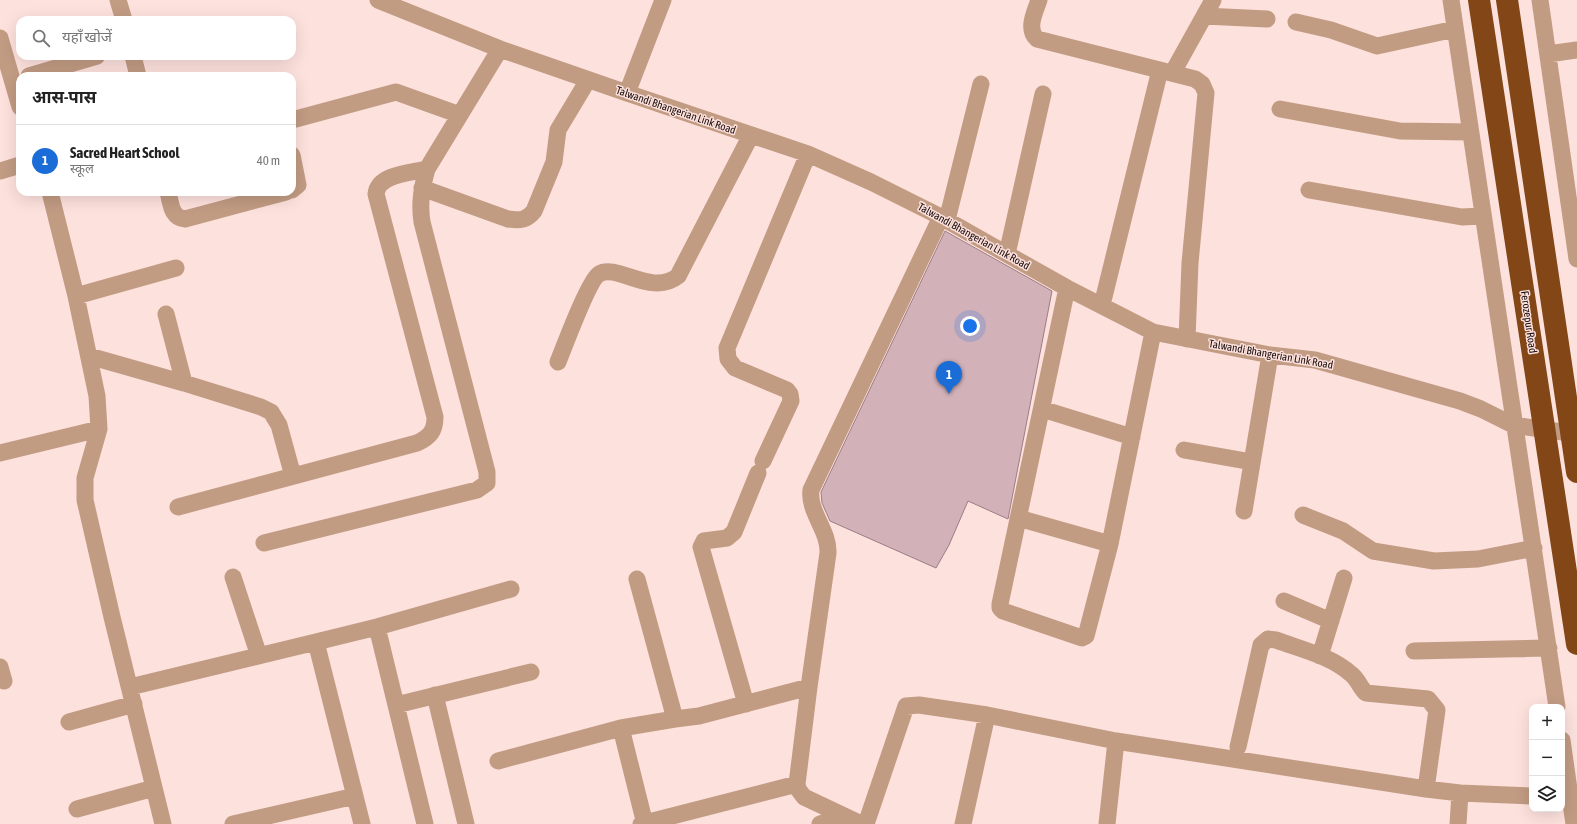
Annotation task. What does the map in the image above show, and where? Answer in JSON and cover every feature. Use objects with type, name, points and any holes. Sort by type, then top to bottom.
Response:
[{"type":"highway","name":"Ferozepur Road","points":[[1479,0],[1577,644]]},
{"type":"highway","points":[[1507,0],[1577,472]]},
{"type":"street","points":[[118,0],[123,16]]},
{"type":"street","name":"Talwandi Bhangerian Link Road","points":[[378,0],[500,49],[627,94],[808,154],[871,182],[944,218],[1067,288],[1153,332],[1270,355],[1315,360],[1460,401],[1481,408],[1513,425],[1577,434]]},
{"type":"street","points":[[627,94],[663,0]]},
{"type":"street","points":[[1038,0],[1032,29],[1037,39],[1199,80],[1206,93],[1190,263],[1187,339]]},
{"type":"street","points":[[1102,305],[1166,71],[1204,16],[1213,0]]},
{"type":"street","points":[[1450,0],[1513,425],[1534,548],[1557,704]]},
{"type":"street","points":[[1540,0],[1548,54],[1570,157],[1577,259]]},
{"type":"street","points":[[1204,16],[1267,19]]},
{"type":"street","points":[[1296,22],[1331,30],[1377,46],[1455,30]]},
{"type":"street","points":[[0,38],[16,95]]},
{"type":"street","points":[[264,543],[477,490],[486,483],[487,472],[422,222],[420,203],[427,169],[500,49]]},
{"type":"street","points":[[1548,54],[1577,50]]},
{"type":"street","points":[[43,72],[83,60]]},
{"type":"street","points":[[134,60],[137,72]]},
{"type":"street","points":[[422,188],[508,219],[517,220],[529,216],[534,211],[552,170],[556,156],[558,130],[588,80]]},
{"type":"street","points":[[861,824],[804,797],[798,790],[797,784],[829,546],[811,501],[811,490],[944,218],[981,84]]},
{"type":"street","points":[[296,119],[396,92],[460,115]]},
{"type":"street","points":[[1007,254],[1043,94]]},
{"type":"street","points":[[1280,110],[1400,130],[1470,132]]},
{"type":"street","points":[[558,362],[591,285],[599,274],[609,273],[644,282],[660,283],[668,283],[678,276],[751,135]]},
{"type":"street","points":[[746,704],[701,547],[704,540],[727,538],[734,532],[760,467],[791,401],[790,394],[787,390],[735,368],[728,359],[726,348],[808,154]]},
{"type":"street","points":[[0,171],[16,166]]},
{"type":"street","points":[[178,506],[417,443],[432,434],[435,427],[436,417],[376,194],[376,188],[384,180],[427,169]]},
{"type":"street","points":[[296,172],[298,185],[296,187]]},
{"type":"street","points":[[1309,190],[1462,217],[1482,216]]},
{"type":"street","points":[[51,196],[76,296],[97,396],[99,429],[85,478],[84,492],[112,617],[163,824]]},
{"type":"street","points":[[169,196],[175,216],[180,219],[186,219],[271,196]]},
{"type":"street","points":[[76,296],[176,268]]},
{"type":"street","points":[[1067,288],[1000,608],[1003,611],[1082,638],[1087,633],[1110,544],[1153,332]]},
{"type":"street","points":[[166,314],[184,383]]},
{"type":"street","points":[[1244,510],[1270,355]]},
{"type":"street","points":[[89,356],[184,383],[261,407],[271,412],[279,425],[293,476]]},
{"type":"street","points":[[1042,409],[1132,436]]},
{"type":"street","points":[[0,453],[99,429]]},
{"type":"street","points":[[1184,450],[1252,462]]},
{"type":"street","points":[[1303,515],[1343,531],[1373,551],[1434,561],[1478,559],[1534,548]]},
{"type":"street","points":[[1018,518],[1110,544]]},
{"type":"street","points":[[233,577],[258,656]]},
{"type":"street","points":[[1320,656],[1344,578]]},
{"type":"street","points":[[637,579],[675,719]]},
{"type":"street","points":[[130,687],[377,627],[511,589]]},
{"type":"street","points":[[1284,601],[1331,621]]},
{"type":"street","points":[[377,627],[425,824]]},
{"type":"street","points":[[1238,746],[1258,654],[1265,641],[1276,640],[1320,656],[1352,675],[1366,693],[1428,699],[1435,705],[1437,710],[1426,789]]},
{"type":"street","points":[[316,642],[362,824]]},
{"type":"street","points":[[1414,651],[1549,648]]},
{"type":"street","points":[[396,704],[435,696],[531,672]]},
{"type":"street","points":[[498,761],[621,728],[692,717],[809,687]]},
{"type":"street","points":[[435,696],[466,824]]},
{"type":"street","points":[[69,722],[134,704]]},
{"type":"street","points":[[866,824],[906,706],[919,705],[987,714],[1116,741],[1426,789],[1460,793],[1529,796]]},
{"type":"street","points":[[963,824],[987,714]]},
{"type":"street","points":[[621,728],[643,824],[797,784]]},
{"type":"street","points":[[1107,824],[1116,741]]},
{"type":"street","points":[[1564,776],[1566,798],[1574,824]]},
{"type":"street","points":[[77,809],[154,788]]},
{"type":"street","points":[[1458,824],[1460,793]]},
{"type":"street","points":[[233,824],[355,796]]},
{"type":"street","points":[[820,824],[845,817]]},
{"type":"building","points":[[945,231],[1052,291],[1008,519],[968,501],[949,545],[936,568],[830,521],[822,503],[821,492]]},
{"type":"place","name":"Sacred Heart School","points":[[949,394]]}]
